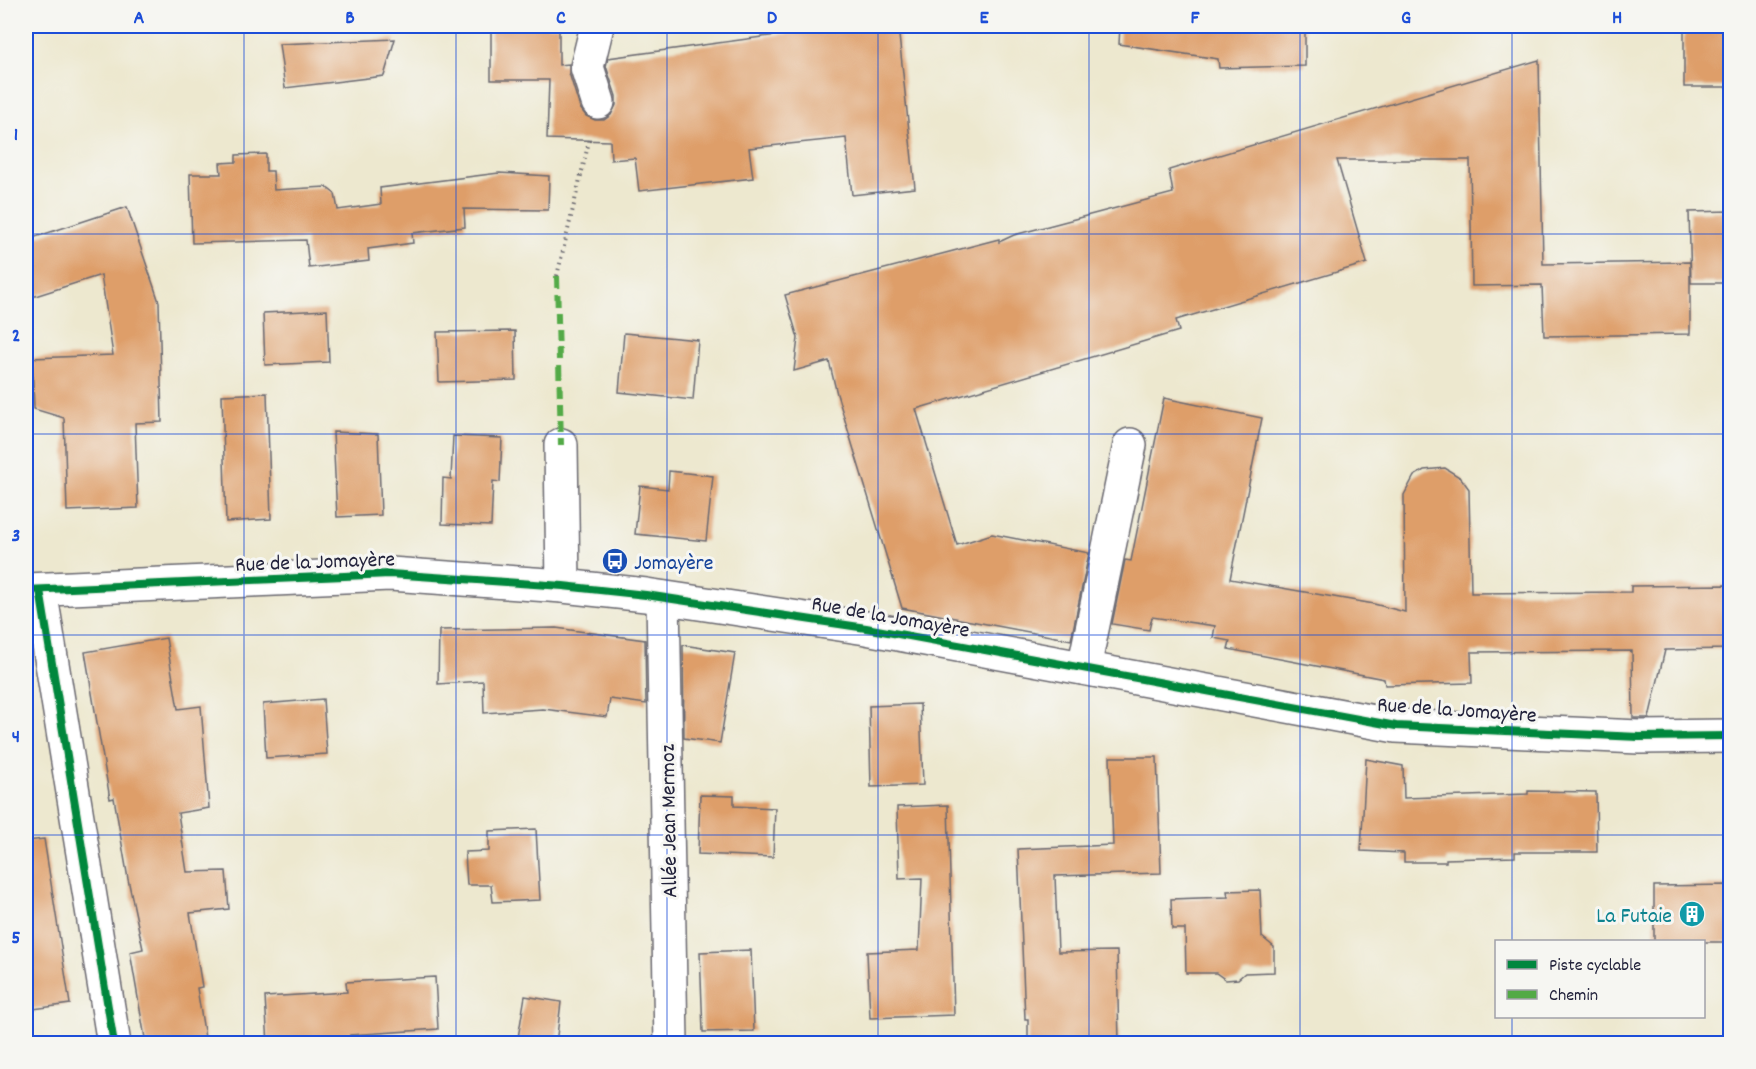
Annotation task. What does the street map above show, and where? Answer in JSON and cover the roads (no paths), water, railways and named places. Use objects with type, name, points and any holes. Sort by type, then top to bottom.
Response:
[{"type":"street","points":[[597,26],[587,67],[598,102]]},
{"type":"street","points":[[561,445],[563,586]]},
{"type":"street","points":[[1084,668],[1130,445]]},
{"type":"street","name":"Rue de la Jomayère","points":[[114,1044],[33,590],[390,574],[563,586],[663,598],[866,628],[1396,726],[1639,737],[1731,736]]},
{"type":"street","name":"Allée Jean Mermoz","points":[[663,598],[671,1044]]},
{"type":"place","name":"Jomayère","points":[[615,561]]},
{"type":"place","name":"La Futaie","points":[[1692,914]]}]
